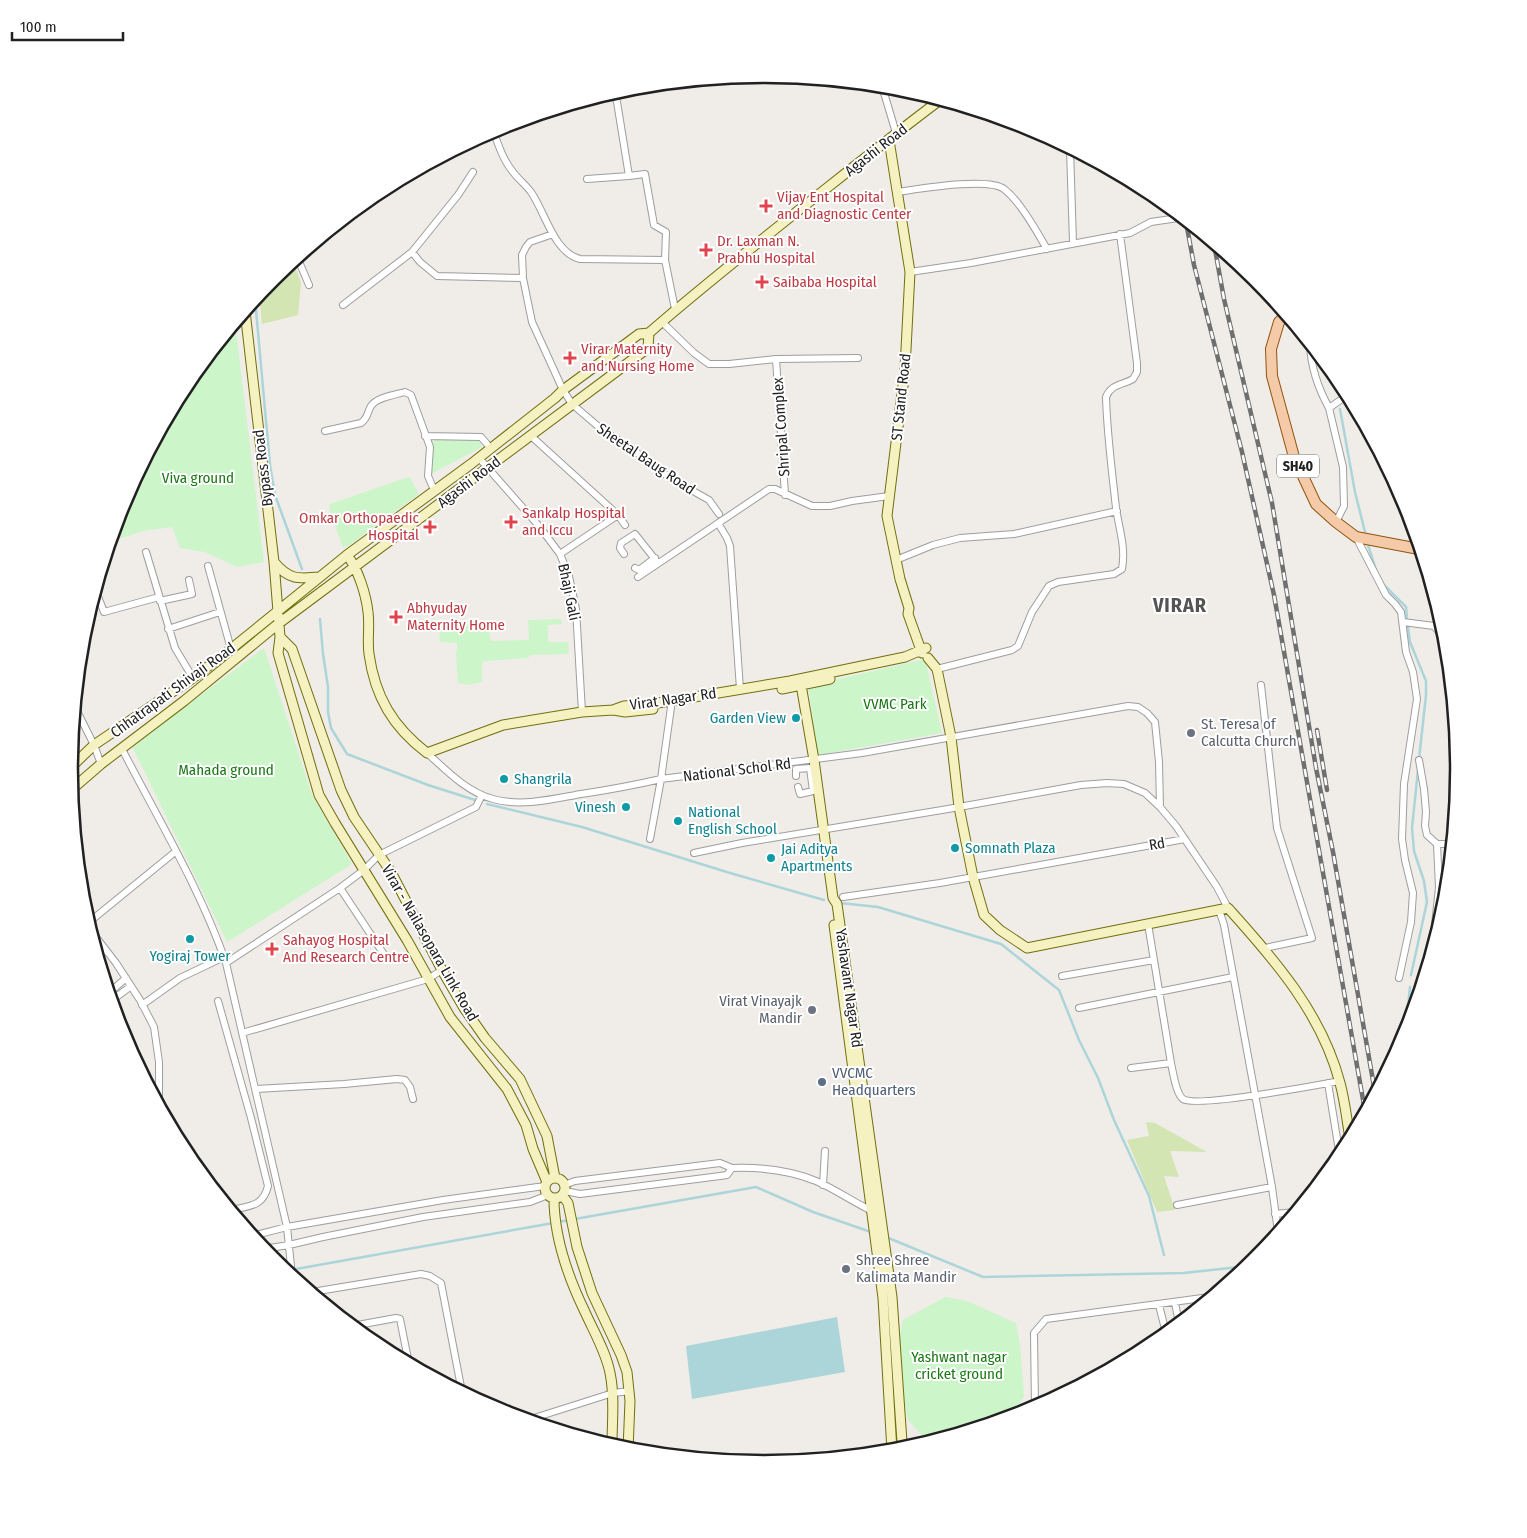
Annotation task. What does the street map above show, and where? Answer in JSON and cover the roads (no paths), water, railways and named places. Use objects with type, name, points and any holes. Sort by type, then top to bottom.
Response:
[{"type":"main road","name":"SH40","points":[[1281,320],[1279,322],[1271,349],[1272,376],[1294,457],[1316,504],[1356,537],[1413,548]]},
{"type":"street","points":[[884,94],[892,136]]},
{"type":"street","points":[[616,99],[629,176]]},
{"type":"street","name":"Agashi Road","points":[[277,611],[347,555],[479,458],[563,390],[639,334],[649,333],[675,309],[934,104]]},
{"type":"street","name":"ST Stand Road","points":[[892,136],[897,192],[910,272],[905,370],[887,516],[908,608],[912,612],[925,652],[936,669]]},
{"type":"street","points":[[496,137],[505,161],[531,191],[553,234],[563,250],[572,258],[666,260]]},
{"type":"street","points":[[1070,156],[1073,243]]},
{"type":"street","points":[[343,305],[412,252],[458,195],[473,172]]},
{"type":"street","points":[[587,179],[645,174],[654,225],[666,232],[666,260],[675,309]]},
{"type":"street","points":[[897,192],[950,184],[982,184],[1003,188],[1014,198],[1047,249]]},
{"type":"street","points":[[910,272],[1047,249],[1130,232],[1151,222],[1172,219]]},
{"type":"street","name":"Sheetal Baug Road","points":[[553,234],[530,242],[526,247],[522,255],[522,278],[532,322],[563,390],[572,404],[600,428],[632,449],[670,478],[709,500],[719,514]]},
{"type":"street","points":[[1120,234],[1137,372],[1133,379],[1113,387],[1106,396],[1117,511],[1123,542],[1124,557],[1122,569],[1114,574],[1058,582],[1049,586],[1032,612],[1018,646],[1012,650],[936,669],[952,737],[959,807],[973,877],[984,915],[1000,930],[1027,948],[1224,909],[1224,925],[1272,1187],[1277,1224]]},
{"type":"street","points":[[412,252],[420,262],[437,276],[522,278]]},
{"type":"street","points":[[300,264],[309,285]]},
{"type":"street","name":"Bypass Road","points":[[246,319],[274,562],[280,637]]},
{"type":"street","points":[[662,322],[694,353],[709,364],[776,359],[858,358]]},
{"type":"street","name":"Agashi Road","points":[[78,784],[278,624],[648,348],[649,333]]},
{"type":"street","points":[[1312,356],[1314,373],[1328,408],[1343,467],[1344,506],[1336,522]]},
{"type":"street","name":"Shripal Complex","points":[[776,359],[785,495]]},
{"type":"street","points":[[325,431],[360,423],[365,420],[370,408],[377,401],[404,392],[411,395],[430,447],[428,476],[434,490]]},
{"type":"street","points":[[1328,408],[1341,399]]},
{"type":"street","points":[[425,436],[481,438],[487,444]]},
{"type":"street","points":[[531,436],[618,516],[625,525]]},
{"type":"street","name":"Bhaji Gali","points":[[479,458],[539,526],[560,554],[569,576],[576,609],[582,712]]},
{"type":"street","points":[[635,568],[639,570],[656,561],[769,489],[775,489],[812,506],[830,506],[889,496]]},
{"type":"street","points":[[896,560],[933,544],[960,538],[1014,534],[1117,511]]},
{"type":"street","points":[[560,554],[618,516]]},
{"type":"street","points":[[718,523],[730,546],[740,689]]},
{"type":"street","points":[[624,554],[620,548],[621,543],[635,534],[656,561]]},
{"type":"street","points":[[1356,537],[1386,595],[1401,612],[1406,652],[1413,672],[1417,699],[1404,784],[1402,839],[1413,893],[1411,922],[1399,978]]},
{"type":"street","points":[[146,552],[175,648],[193,678]]},
{"type":"street","points":[[347,555],[355,566],[368,611],[369,653],[374,681],[385,708],[404,733],[427,753]]},
{"type":"street","points":[[638,577],[656,561]]},
{"type":"street","points":[[274,562],[284,573],[290,576],[301,578],[321,577]]},
{"type":"street","points":[[208,566],[231,649]]},
{"type":"street","points":[[99,598],[104,612],[159,599],[192,594],[189,580]]},
{"type":"street","name":"Chhatrapati Shivaji Road","points":[[78,760],[94,745],[193,678],[277,611]]},
{"type":"street","points":[[168,628],[220,612]]},
{"type":"street","points":[[1403,622],[1434,626]]},
{"type":"street","name":"Virar - Nailasopara Link Road","points":[[280,637],[292,649],[341,790],[354,817],[390,872],[442,970],[469,1016],[520,1079],[547,1136],[549,1182]]},
{"type":"street","name":"Virar - Nailasopara Link Road","points":[[280,637],[278,653],[319,795],[407,940],[450,1017],[506,1089],[526,1124],[533,1148],[549,1182]]},
{"type":"street","name":"Virat Nagar Rd","points":[[427,753],[503,725],[582,712],[613,710],[624,706],[672,703],[740,689],[800,682],[925,652]]},
{"type":"street","points":[[650,838],[672,703],[800,682]]},
{"type":"street","name":"Yashavant Nagar Rd","points":[[800,682],[833,898],[837,904],[845,959],[888,1298]]},
{"type":"street","points":[[1261,685],[1277,828],[1312,938],[1265,948]]},
{"type":"street","name":"National Schol Rd","points":[[427,753],[459,781],[482,796],[514,802],[540,801],[661,779],[813,765],[1069,715],[1128,706],[1138,707],[1155,722],[1159,762],[1160,807]]},
{"type":"street","points":[[80,716],[102,764]]},
{"type":"street","points":[[122,749],[176,852],[216,934],[225,960],[288,1227],[291,1266]]},
{"type":"street","points":[[1419,760],[1424,789],[1427,835],[1437,844],[1445,844]]},
{"type":"street","points":[[796,776],[796,769],[813,765],[814,791],[800,794],[798,787]]},
{"type":"street","points":[[694,853],[1081,785],[1107,783],[1124,784],[1145,793],[1160,807],[1184,839]]},
{"type":"street","points":[[142,1005],[180,978],[225,960],[340,888],[364,870],[379,855],[476,807],[482,796]]},
{"type":"street","name":"Rd","points":[[843,897],[973,877],[1184,839],[1216,887],[1224,909],[1265,948],[1313,1016],[1340,1081],[1348,1128]]},
{"type":"street","points":[[1437,844],[1439,887]]},
{"type":"street","points":[[94,918],[176,852]]},
{"type":"street","points":[[340,888],[383,953]]},
{"type":"street","points":[[833,898],[831,905],[833,922],[872,1211],[877,1223]]},
{"type":"street","points":[[1148,924],[1171,1063],[1180,1096],[1186,1101],[1196,1102],[1254,1095],[1340,1081]]},
{"type":"street","points":[[101,945],[131,986],[154,1027],[159,1062],[159,1093]]},
{"type":"street","points":[[1062,976],[1154,960]]},
{"type":"street","points":[[242,1033],[428,978],[442,970]]},
{"type":"street","points":[[1079,1008],[1233,977]]},
{"type":"street","points":[[114,989],[125,979]]},
{"type":"street","points":[[117,997],[131,986]]},
{"type":"street","points":[[218,1000],[268,1186],[266,1195],[260,1202],[237,1208]]},
{"type":"street","points":[[1131,1068],[1171,1063]]},
{"type":"street","points":[[256,1090],[397,1078],[405,1080],[410,1087],[413,1099]]},
{"type":"street","points":[[1328,1083],[1338,1144]]},
{"type":"street","points":[[823,1185],[825,1151]]},
{"type":"street","points":[[272,1248],[423,1217],[530,1202],[559,1193],[575,1181],[720,1162],[732,1168],[758,1168],[787,1172],[823,1185],[872,1211]]},
{"type":"street","points":[[549,1182],[545,1190],[580,1194],[727,1175],[732,1168]]},
{"type":"street","points":[[260,1234],[288,1227],[560,1179],[559,1193],[554,1209],[558,1236],[578,1299],[604,1353],[610,1372],[613,1393],[612,1438]]},
{"type":"street","points":[[1177,1205],[1272,1187]]},
{"type":"street","points":[[559,1193],[568,1203],[573,1232],[592,1293],[627,1372],[630,1390],[628,1442]]},
{"type":"street","points":[[1275,1214],[1286,1213]]},
{"type":"street","points":[[562,1251],[577,1247]]},
{"type":"street","points":[[321,1293],[421,1274],[430,1276],[441,1284],[460,1384]]},
{"type":"street","points":[[888,1298],[900,1441]]},
{"type":"street","points":[[888,1298],[892,1443]]},
{"type":"street","points":[[1035,1399],[1034,1332],[1046,1319],[1199,1299]]},
{"type":"street","points":[[1175,1303],[1178,1316]]},
{"type":"street","points":[[1159,1305],[1164,1325]]},
{"type":"street","points":[[362,1324],[396,1318],[400,1319],[408,1355]]},
{"type":"street","points":[[537,1417],[613,1393],[630,1390]]},
{"type":"water","points":[[837,1317],[845,1372],[692,1399],[686,1346]]},
{"type":"waterway","points":[[256,308],[270,465],[275,495],[302,569]]},
{"type":"waterway","points":[[1340,409],[1355,492],[1365,532]]},
{"type":"waterway","points":[[1368,545],[1376,570]]},
{"type":"waterway","points":[[1383,584],[1406,607],[1407,618]]},
{"type":"waterway","points":[[320,619],[331,728],[347,754],[428,785],[475,800]]},
{"type":"waterway","points":[[1408,627],[1410,642],[1426,681],[1419,759]]},
{"type":"waterway","points":[[1411,975],[1427,902],[1424,881],[1414,851],[1412,828],[1418,770]]},
{"type":"waterway","points":[[487,804],[582,827],[824,900]]},
{"type":"waterway","points":[[840,903],[878,907],[1001,944],[1059,990],[1079,1040],[1098,1078],[1114,1120],[1149,1196],[1164,1255]]},
{"type":"waterway","points":[[1408,1002],[1410,987]]},
{"type":"waterway","points":[[558,1222],[756,1187],[813,1212],[871,1232]]},
{"type":"waterway","points":[[294,1269],[553,1223]]},
{"type":"waterway","points":[[886,1237],[983,1277],[1184,1273],[1235,1267]]},
{"type":"railway","points":[[1188,230],[1194,265],[1242,452],[1274,595],[1363,1102]]},
{"type":"railway","points":[[1216,253],[1224,299],[1272,503],[1316,768],[1333,852],[1373,1083]]},
{"type":"railway","points":[[1317,730],[1327,790]]},
{"type":"place","name":"Vijay Ent Hospital and Diagnostic Center","points":[[766,206]]},
{"type":"place","name":"Dr. Laxman N. Prabhu Hospital","points":[[706,250]]},
{"type":"place","name":"Saibaba Hospital","points":[[762,282]]},
{"type":"place","name":"Virar Maternity and Nursing Home","points":[[570,358]]},
{"type":"place","name":"Sankalp Hospital and Iccu","points":[[511,522]]},
{"type":"place","name":"Omkar Orthopaedic Hospital","points":[[430,527]]},
{"type":"place","name":"Abhyuday Maternity Home","points":[[396,617]]},
{"type":"place","name":"Garden View","points":[[796,718]]},
{"type":"place","name":"St. Teresa of Calcutta Church","points":[[1191,733]]},
{"type":"place","name":"Shangrila","points":[[504,779]]},
{"type":"place","name":"Vinesh","points":[[626,807]]},
{"type":"place","name":"National English School","points":[[678,821]]},
{"type":"place","name":"Somnath Plaza","points":[[955,848]]},
{"type":"place","name":"Jai Aditya Apartments","points":[[771,858]]},
{"type":"place","name":"Yogiraj Tower","points":[[190,939]]},
{"type":"place","name":"Sahayog Hospital And Research Centre","points":[[272,949]]},
{"type":"place","name":"Virat Vinayajk Mandir","points":[[812,1010]]},
{"type":"place","name":"VVCMC Headquarters","points":[[822,1082]]},
{"type":"place","name":"Shree Shree Kalimata Mandir","points":[[846,1269]]},
{"type":"district","name":"VIRAR","points":[[1180,605]]},
{"type":"park label","name":"Viva ground","points":[[198,478]]},
{"type":"park label","name":"VVMC Park","points":[[895,704]]},
{"type":"park label","name":"Mahada ground","points":[[226,770]]},
{"type":"park label","name":"Yashwant nagar cricket ground","points":[[959,1366]]}]
